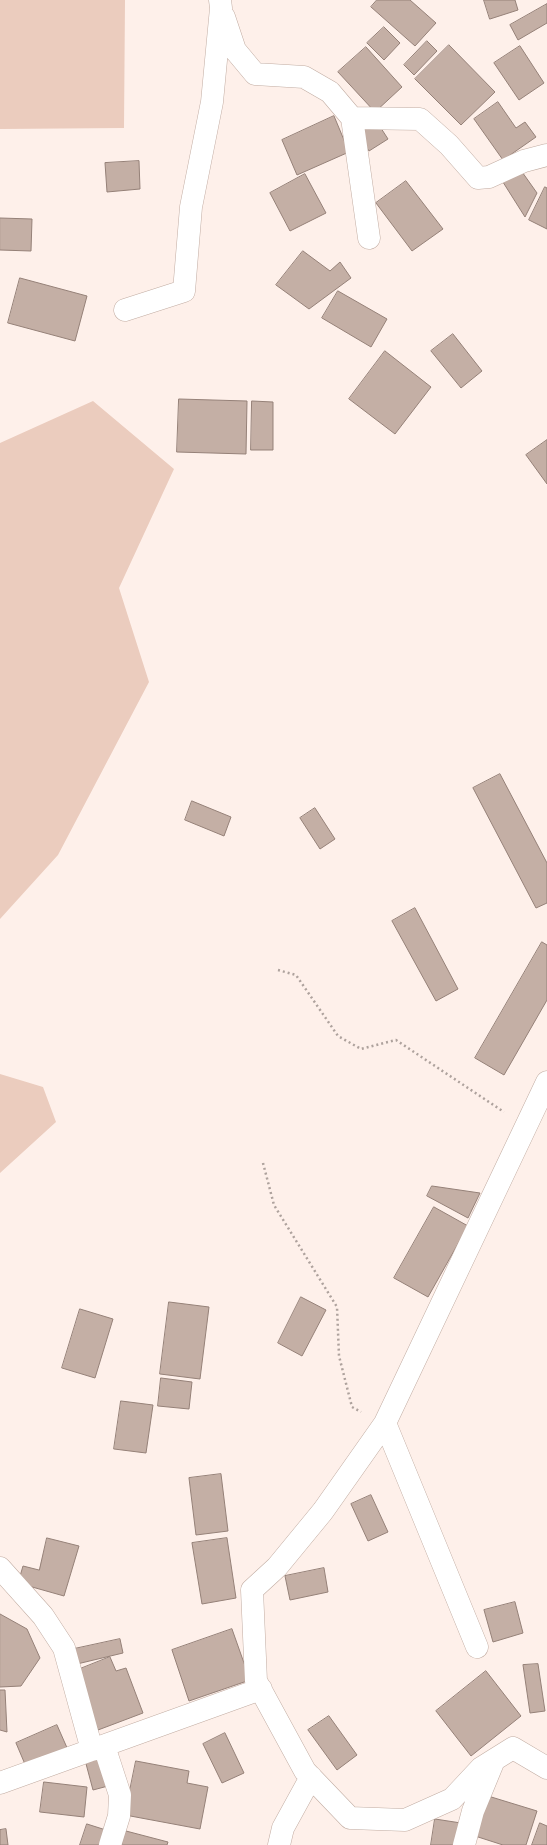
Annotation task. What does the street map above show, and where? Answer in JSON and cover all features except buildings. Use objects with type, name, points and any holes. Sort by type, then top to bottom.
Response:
[{"type":"street","points":[[221,4],[235,50],[255,74],[304,77],[330,92],[352,118],[369,238]]},
{"type":"street","points":[[124,310],[184,291],[191,207],[212,102],[221,4]]},
{"type":"street","points":[[352,118],[420,119],[449,144],[478,178],[489,177],[524,161],[547,155]]},
{"type":"street","points":[[547,1082],[384,1423],[323,1511],[277,1567],[252,1590],[256,1681],[305,1771],[350,1818],[404,1820],[452,1799],[481,1768],[513,1748],[547,1768]]},
{"type":"street","points":[[384,1423],[477,1647]]},
{"type":"street","points":[[0,1568],[43,1616],[64,1648],[98,1748],[120,1795],[119,1816],[110,1845]]},
{"type":"street","points":[[0,1783],[261,1689]]},
{"type":"street","points":[[464,1845],[473,1811],[495,1759]]},
{"type":"street","points":[[279,1845],[283,1828],[311,1778]]},
{"type":"path","points":[[278,970],[296,975],[338,1036],[361,1049],[396,1040],[526,1126]]},
{"type":"path","points":[[262,1163],[274,1205],[337,1307],[339,1356],[352,1407],[384,1423]]},
{"type":"shaded area","points":[[0,0],[125,0],[124,128],[0,129]]},
{"type":"shaded area","points":[[93,401],[174,469],[119,588],[149,682],[58,855],[0,919],[0,443]]},
{"type":"shaded area","points":[[0,1074],[43,1087],[56,1122],[0,1173]]}]
